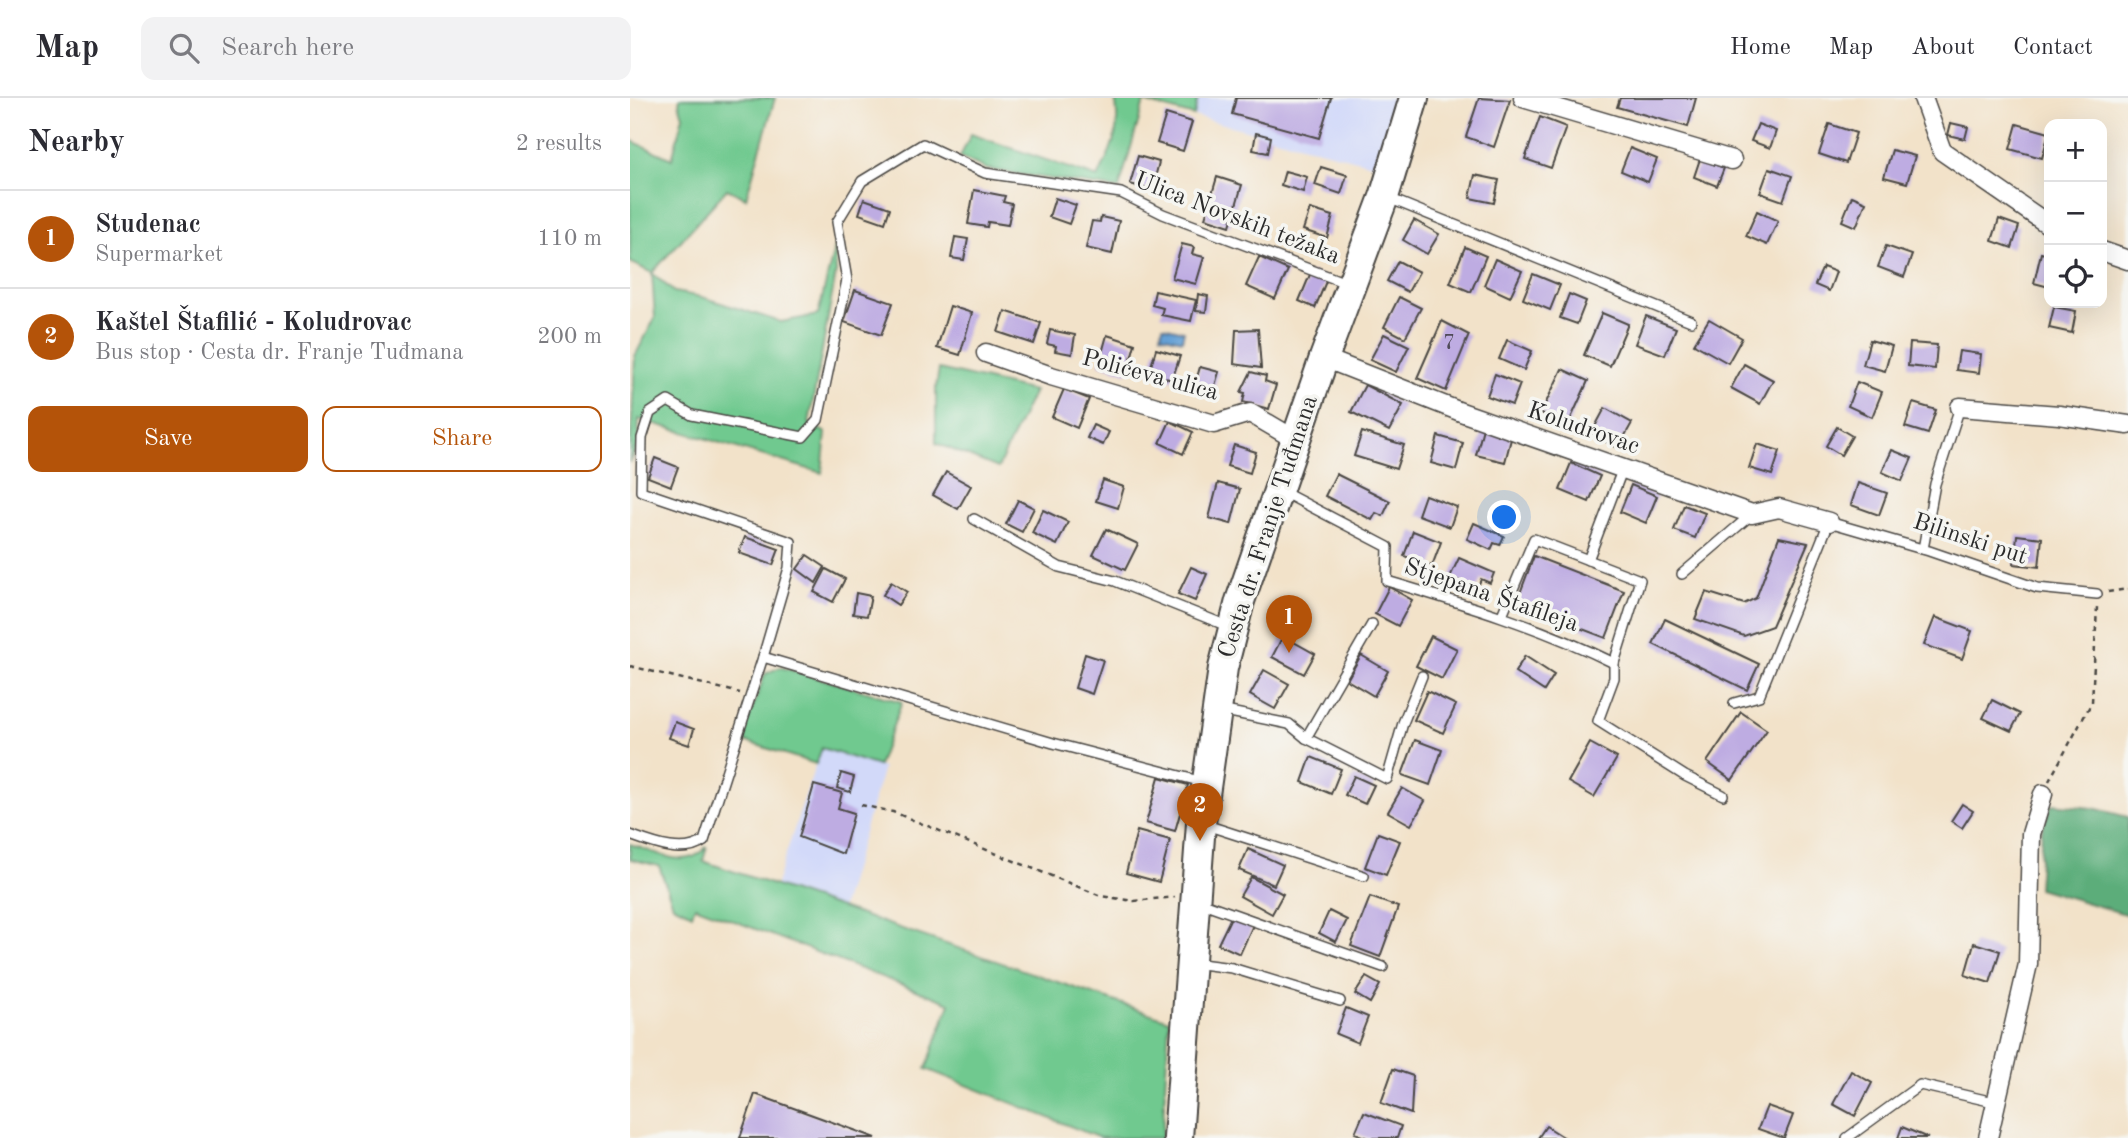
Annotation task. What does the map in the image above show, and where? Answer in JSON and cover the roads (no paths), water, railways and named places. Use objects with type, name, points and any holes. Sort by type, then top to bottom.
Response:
[{"type":"main road","name":"Cesta dr. Franje Tuđmana","points":[[1178,1138],[1205,783],[1232,627],[1324,358],[1384,197],[1414,98]]},
{"type":"street","points":[[1523,98],[1732,160]]},
{"type":"street","points":[[1923,98],[1942,151],[2044,222]]},
{"type":"street","points":[[2107,253],[2128,260]]},
{"type":"street","name":"Polićeva ulica","points":[[986,353],[1051,376],[1214,424],[1250,413],[1296,440]]},
{"type":"street","name":"Koludrovac","points":[[1324,358],[1461,412],[1752,514],[1779,508],[1829,522]]},
{"type":"street","points":[[1960,407],[2059,415],[2128,425]]},
{"type":"street","points":[[1987,1138],[1998,1103],[2028,964],[2031,834],[2043,794]]},
{"type":"lane","name":"Ulica Novskih težaka","points":[[763,657],[789,568],[792,541],[641,491],[642,438],[650,413],[668,401],[692,415],[803,437],[818,420],[847,280],[837,222],[862,181],[923,144],[985,173],[1121,193],[1163,214],[1351,285]]},
{"type":"lane","points":[[1384,197],[1691,321]]},
{"type":"lane","points":[[1923,549],[1935,484],[1960,407]]},
{"type":"lane","points":[[1588,560],[1623,468]]},
{"type":"lane","name":"Stjepana Štafileja","points":[[1279,490],[1388,547],[1387,581],[1502,615],[1614,663]]},
{"type":"lane","points":[[1682,574],[1752,514]]},
{"type":"lane","points":[[974,519],[1059,568],[1115,581],[1232,627]]},
{"type":"lane","points":[[1734,703],[1759,696],[1829,522]]},
{"type":"lane","name":"Bilinski put","points":[[1829,522],[1923,549],[2037,588],[2097,594]]},
{"type":"lane","points":[[1502,615],[1534,539],[1640,580],[1614,663],[1614,678],[1598,721],[1685,776],[1723,795]]},
{"type":"lane","points":[[1306,738],[1372,624]]},
{"type":"lane","points":[[630,835],[658,846],[695,848],[704,841],[763,657],[1053,743],[1205,783]]},
{"type":"lane","points":[[1216,709],[1289,724],[1306,738],[1387,779],[1403,723],[1422,676]]},
{"type":"lane","points":[[1201,823],[1364,876]]},
{"type":"lane","points":[[1196,898],[1383,967]]},
{"type":"lane","points":[[1191,963],[1232,968],[1340,1001]]},
{"type":"lane","points":[[1847,1138],[1920,1085],[1998,1103]]},
{"type":"water","points":[[1163,326],[1184,331],[1182,340],[1161,335]]},
{"type":"place","name":"Studenac","points":[[1289,653]]},
{"type":"place","name":"Kaštel Štafilić - Koludrovac","points":[[1200,841]]}]
